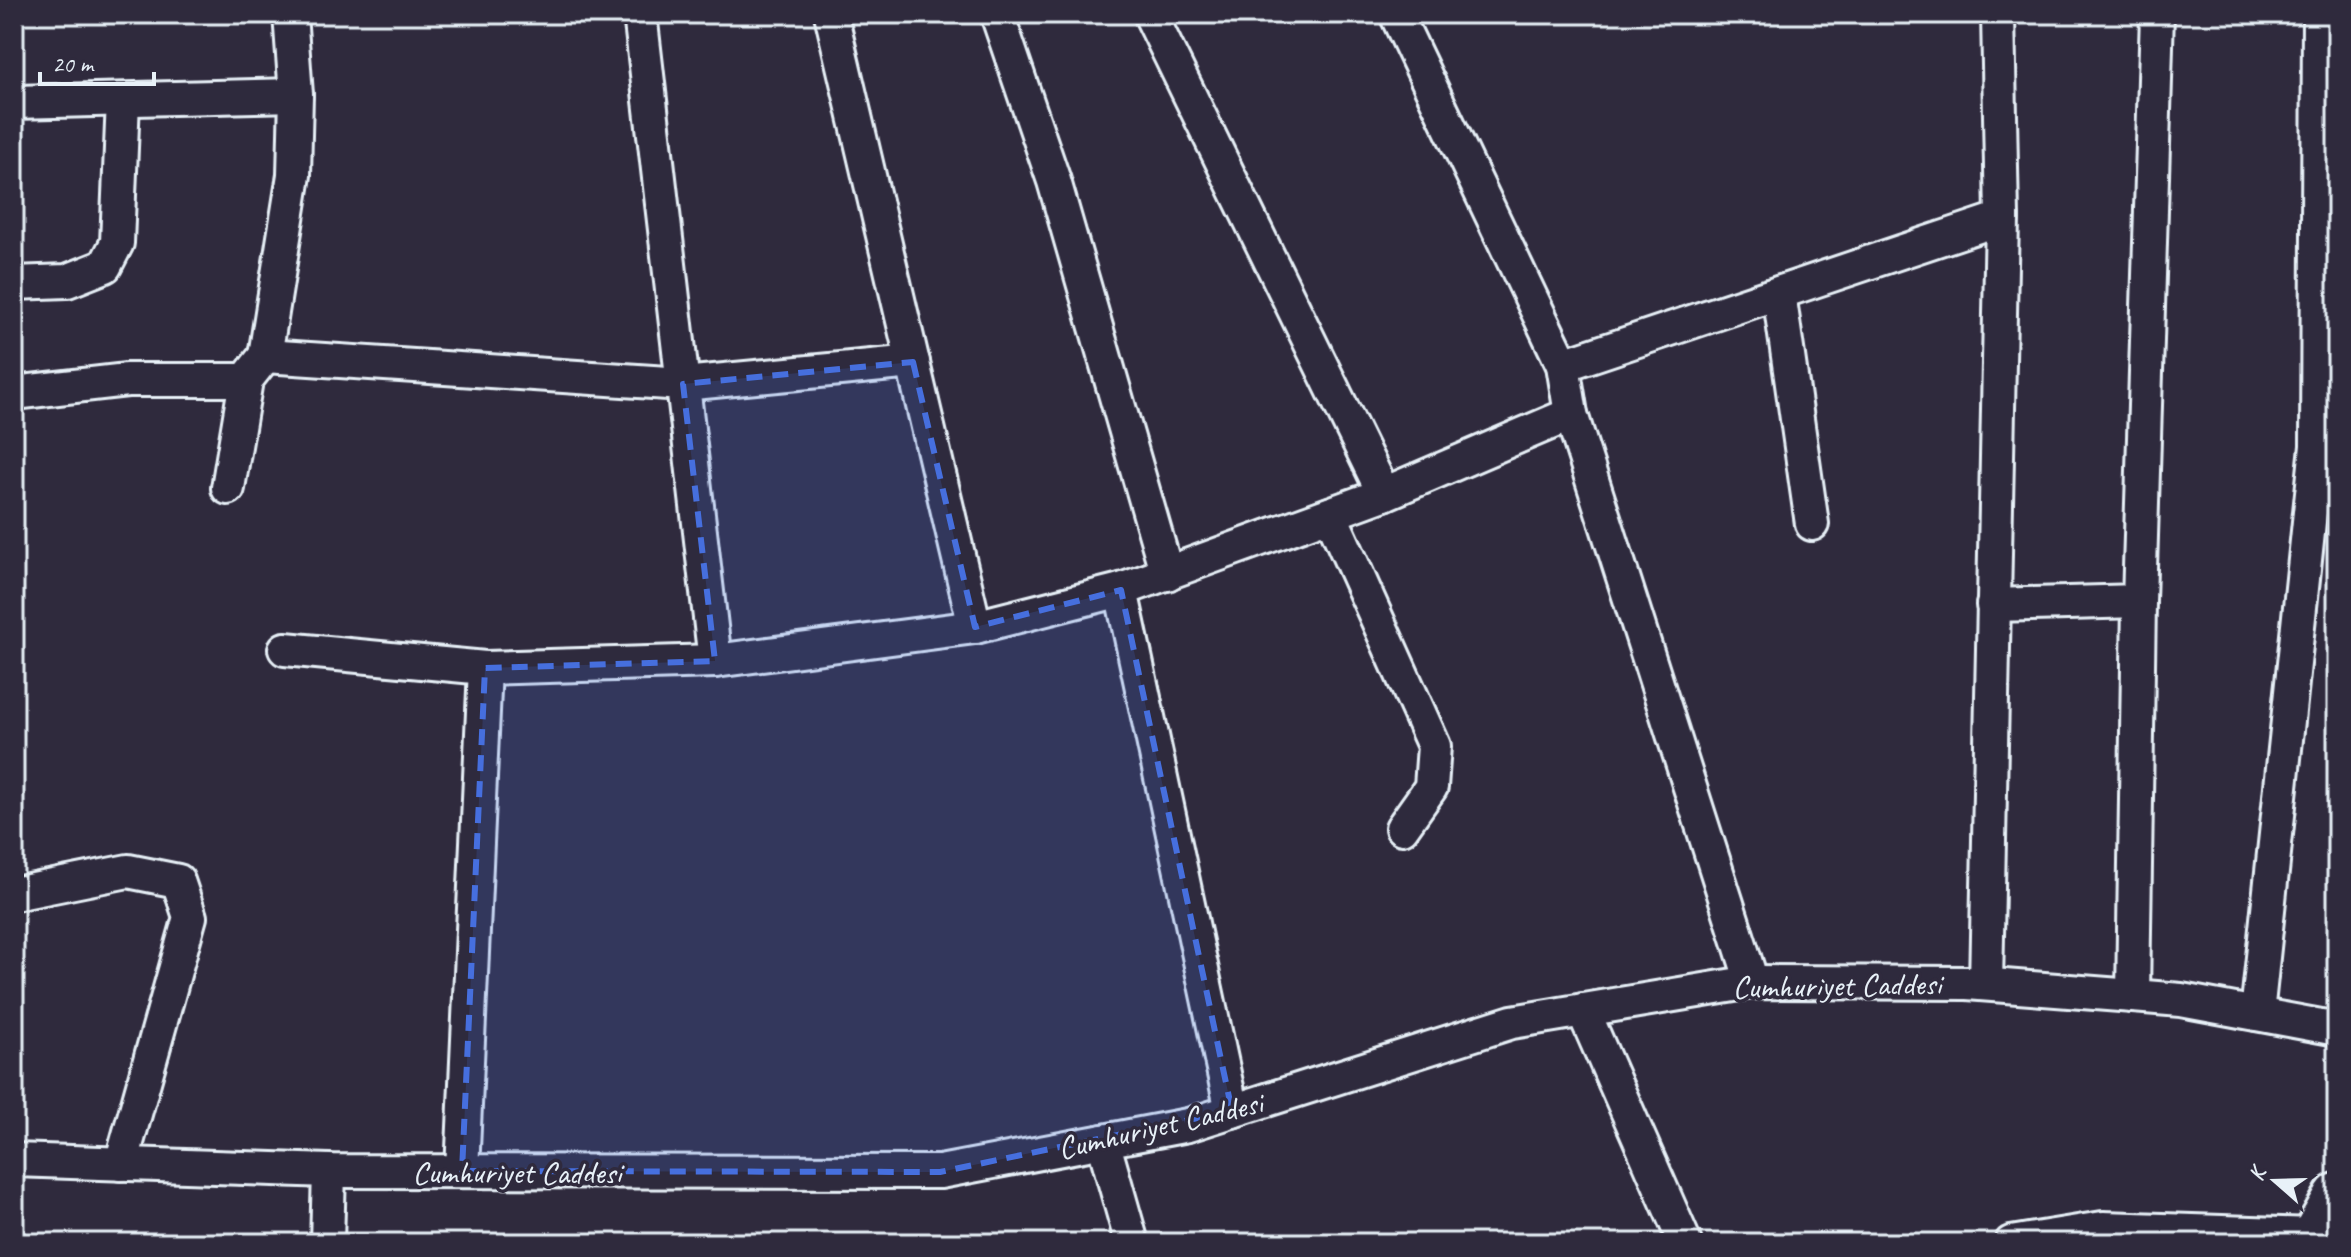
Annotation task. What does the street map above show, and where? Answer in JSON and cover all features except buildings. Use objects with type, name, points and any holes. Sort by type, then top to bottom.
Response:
[{"type":"main road","points":[[2312,1239],[2337,1196]]},
{"type":"street","points":[[228,488],[294,175],[296,95],[290,14]]},
{"type":"street","points":[[640,14],[715,661]]},
{"type":"street","points":[[831,14],[975,627]]},
{"type":"street","points":[[997,14],[1054,181],[1167,574]]},
{"type":"street","points":[[1150,14],[1384,494]]},
{"type":"street","points":[[1396,14],[1563,365],[1571,414],[1752,982]]},
{"type":"street","points":[[1986,984],[2002,218],[1998,14]]},
{"type":"street","points":[[2133,996],[2139,601],[2157,14]]},
{"type":"street","points":[[2257,1014],[2317,446],[2328,283],[2319,14]]},
{"type":"street","points":[[14,102],[296,95]]},
{"type":"street","points":[[14,283],[67,281],[105,266],[117,243],[123,100]]},
{"type":"street","points":[[1563,365],[2002,218]]},
{"type":"street","points":[[1779,293],[1812,524]]},
{"type":"street","points":[[14,393],[255,368],[683,384],[913,362]]},
{"type":"street","points":[[285,649],[485,668],[715,661],[975,627],[1121,590],[1167,574],[1384,494],[1571,414]]},
{"type":"street","points":[[1330,514],[1434,746],[1431,787],[1402,828]]},
{"type":"street","points":[[1121,590],[1232,1111]]},
{"type":"street","points":[[1993,605],[2139,601]]},
{"type":"street","points":[[462,1171],[485,668]]},
{"type":"street","points":[[14,894],[128,871],[178,881],[190,917],[121,1164]]},
{"type":"street","name":"Cumhuriyet Caddesi","points":[[14,1160],[329,1171],[940,1172],[1188,1125],[1512,1022],[1752,982],[1986,984],[2181,1000],[2337,1029]]},
{"type":"street","points":[[1583,1010],[1685,1243]]},
{"type":"street","points":[[1103,1141],[1132,1243]]},
{"type":"street","points":[[327,1243],[329,1171]]},
{"type":"street","points":[[2011,1243],[2103,1228],[2312,1239]]},
{"type":"highlighted area","points":[[913,362],[975,627],[1121,590],[1232,1111],[940,1172],[462,1171],[485,668],[715,661],[683,384]]}]
